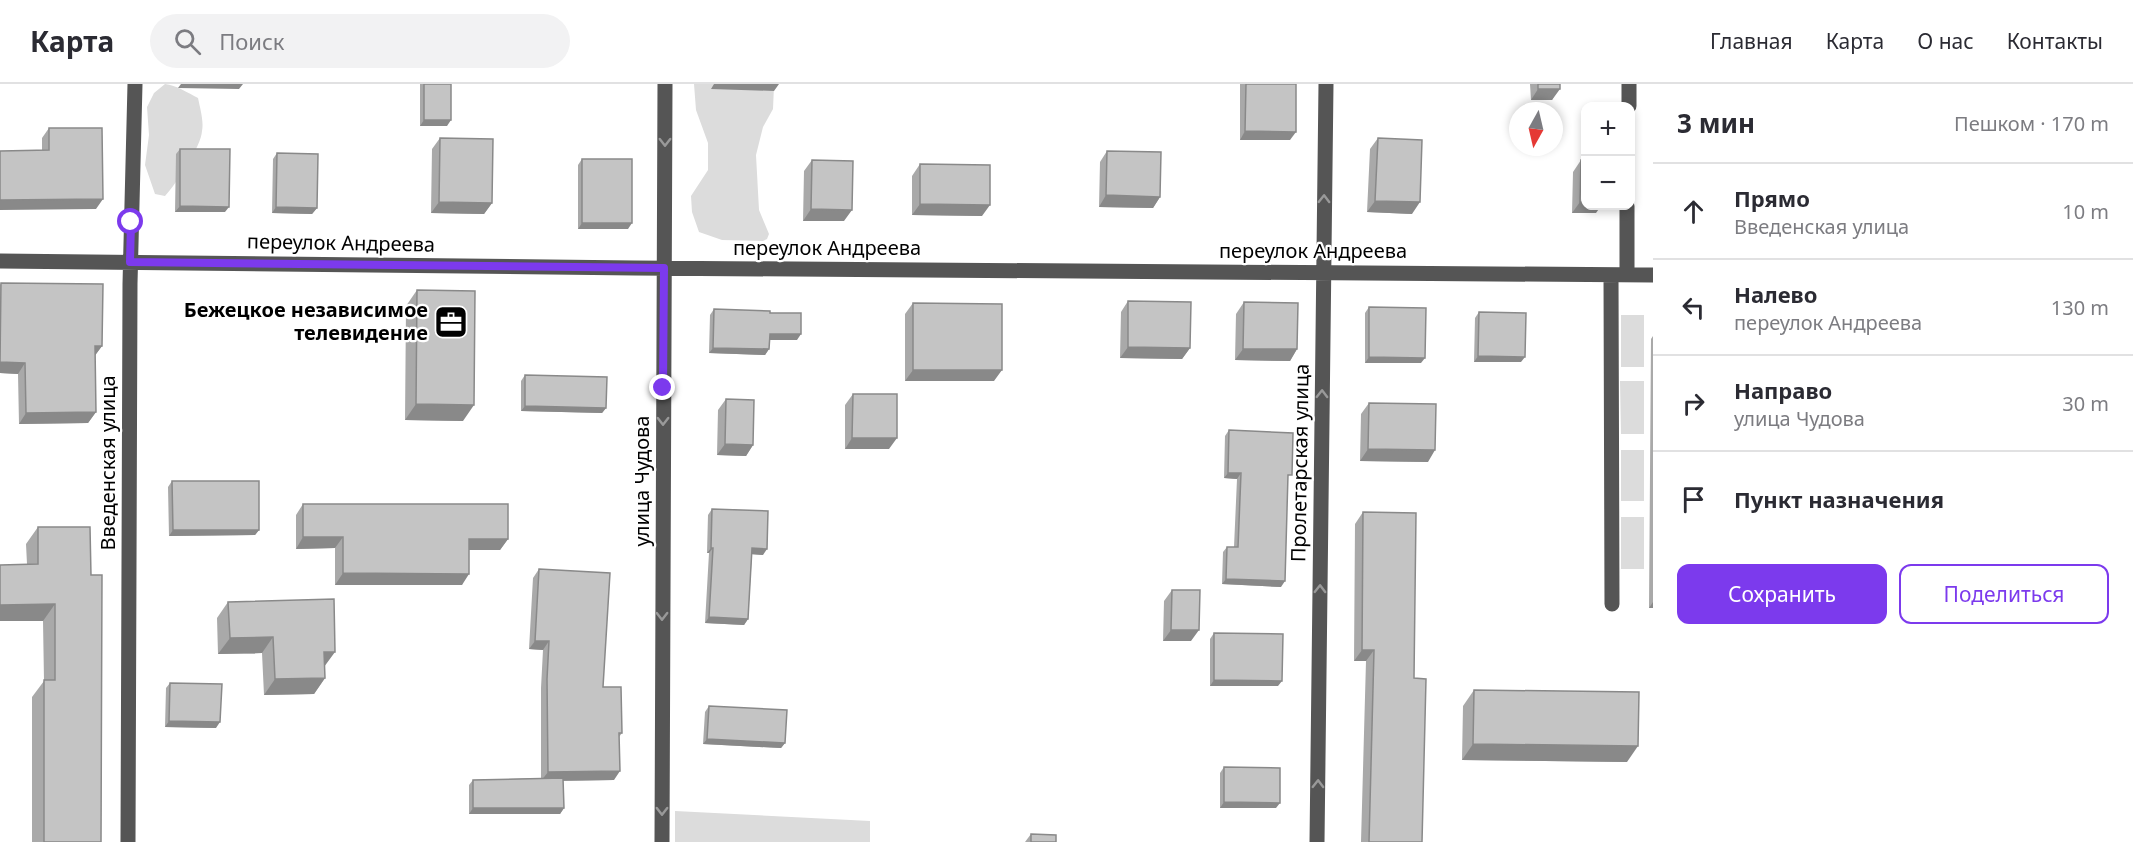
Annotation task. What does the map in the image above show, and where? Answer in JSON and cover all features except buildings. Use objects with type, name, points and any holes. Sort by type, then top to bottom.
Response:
[{"type":"street","name":"Введенская улица","points":[[128,842],[130,262],[135,84]]},
{"type":"street","name":"улица Чудова","points":[[662,842],[665,84]]},
{"type":"street","name":"Пролетарская улица","points":[[1317,842],[1326,84]]},
{"type":"street","points":[[1629,84],[1629,102]]},
{"type":"street","points":[[1612,604],[1619,275],[1627,210]]},
{"type":"street","name":"переулок Андреева","points":[[0,261],[1653,275]]},
{"type":"shaded area","points":[[165,84],[198,98],[202,115],[202,131],[193,155],[165,196],[155,194],[145,165],[149,135],[147,107],[154,93]]},
{"type":"shaded area","points":[[694,84],[772,84],[774,86],[773,109],[763,127],[756,155],[759,210],[769,234],[763,241],[722,240],[699,232],[692,212],[691,196],[708,170],[708,143],[696,110]]},
{"type":"shaded area","points":[[1621,315],[1644,315],[1644,367],[1621,367]]},
{"type":"shaded area","points":[[1620,381],[1644,381],[1644,434],[1621,434]]},
{"type":"shaded area","points":[[1621,450],[1644,450],[1644,501],[1621,501]]},
{"type":"shaded area","points":[[1621,517],[1644,517],[1644,569],[1621,569]]},
{"type":"shaded area","points":[[675,811],[870,821],[870,842],[675,842]]},
{"type":"place","name":"Бежецкое независимое телевидение","points":[[451,322]]},
{"type":"route","points":[[131,222],[130,262],[664,268],[663,388]]}]
